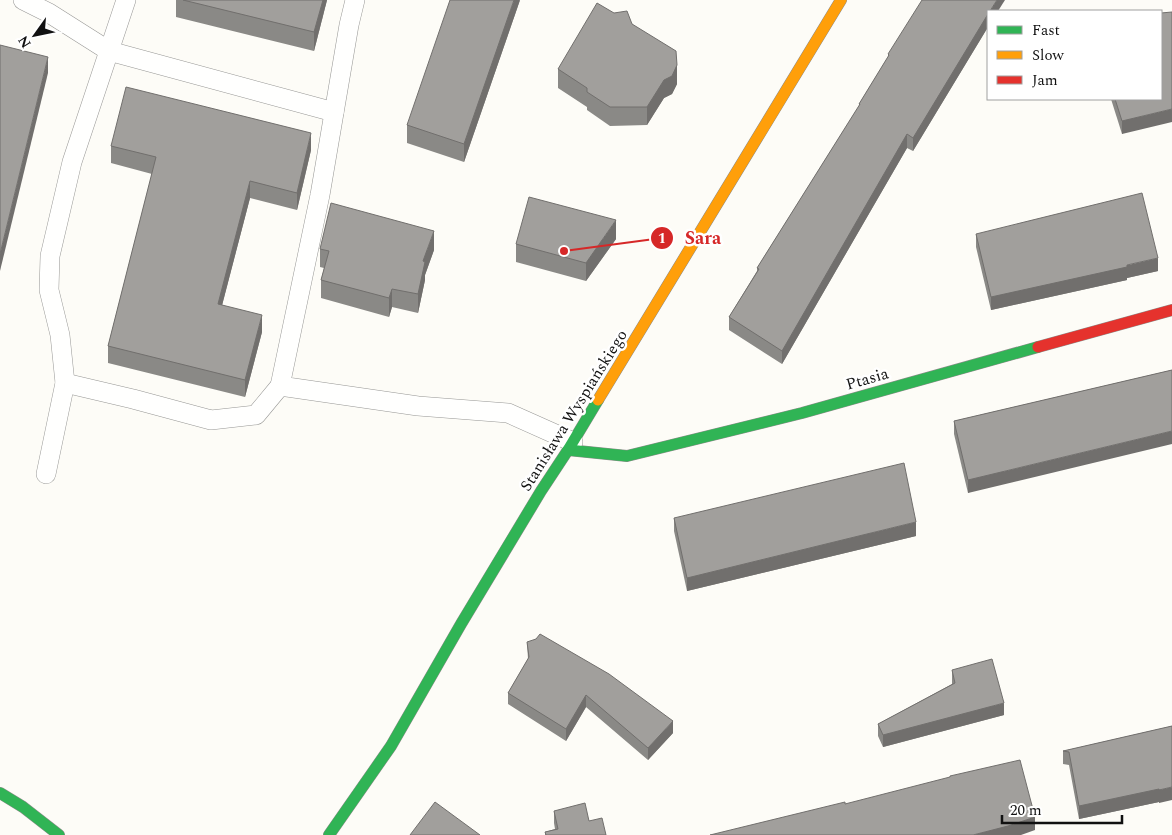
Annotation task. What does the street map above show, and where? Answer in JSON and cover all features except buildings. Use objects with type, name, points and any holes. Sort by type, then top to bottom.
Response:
[{"type":"main road","name":"Stanisława Wyspiańskiego","points":[[329,835],[391,746],[466,616],[841,0]]},
{"type":"main road","name":"Ptasia","points":[[570,446],[627,456],[802,413],[1172,310]]},
{"type":"main road","points":[[0,792],[23,807],[58,835]]},
{"type":"lane","points":[[23,0],[49,13],[108,51],[334,112]]},
{"type":"lane","points":[[46,474],[65,383],[60,335],[49,290],[50,256],[72,162],[126,0]]},
{"type":"lane","points":[[65,383],[211,420],[256,415],[280,386],[320,195],[355,0]]},
{"type":"lane","points":[[280,386],[418,406],[508,413],[570,446]]},
{"type":"traffic: fast","points":[[568,450],[627,456],[802,413],[1038,347]]},
{"type":"traffic: fast","points":[[329,835],[391,746],[461,624],[598,400]]},
{"type":"traffic: fast","points":[[0,793],[23,807],[59,835]]},
{"type":"traffic: slow","points":[[598,400],[841,0]]},
{"type":"traffic: jam","points":[[1038,347],[1172,310]]},
{"type":"place","name":"Sara","points":[[564,251]]}]
